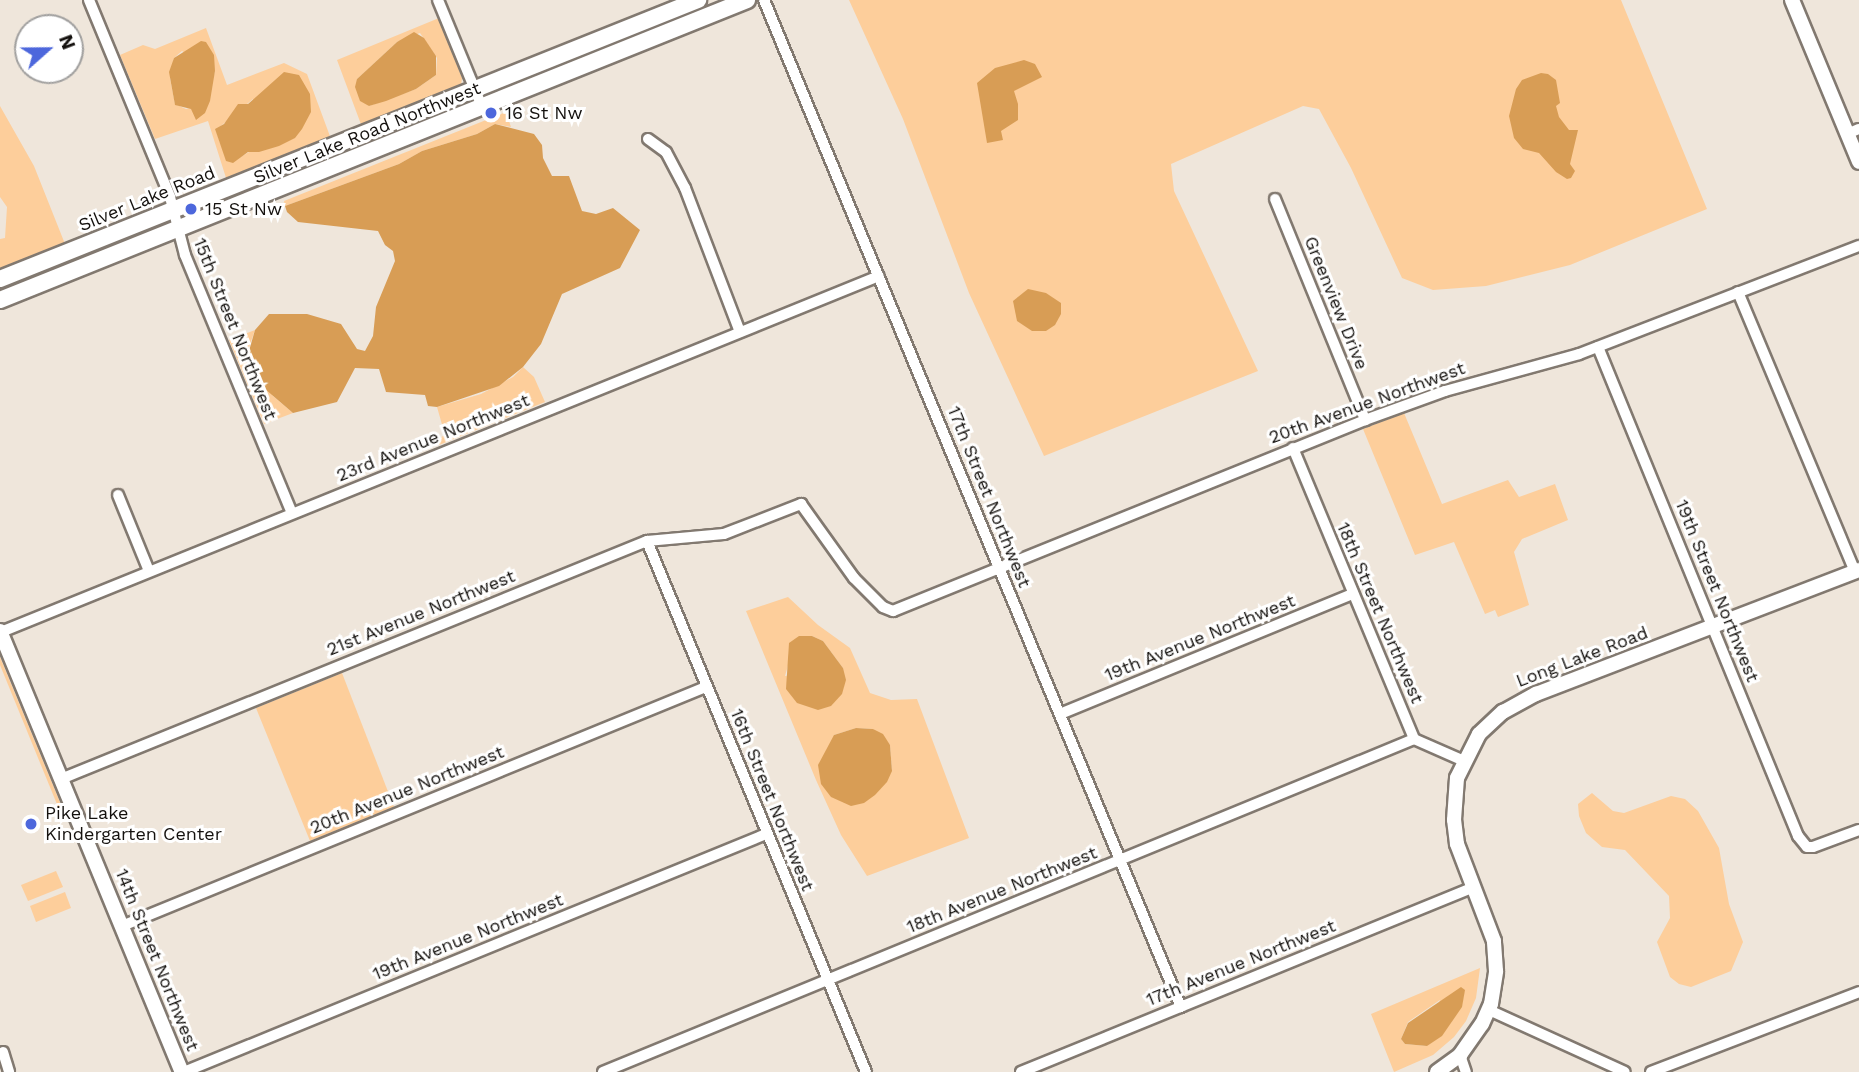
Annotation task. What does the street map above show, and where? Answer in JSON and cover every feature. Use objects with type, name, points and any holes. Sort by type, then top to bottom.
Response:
[{"type":"main road","name":"Silver Lake Road","points":[[0,279],[698,0]]},
{"type":"main road","name":"Silver Lake Road Northwest","points":[[0,300],[747,0]]},
{"type":"street","name":"15th Street Northwest","points":[[89,0],[173,209],[176,229],[292,513]]},
{"type":"street","points":[[438,0],[482,107]]},
{"type":"street","name":"17th Street Northwest","points":[[764,0],[1181,1007]]},
{"type":"street","points":[[1792,0],[1853,131],[1859,162]]},
{"type":"street","points":[[648,139],[666,152],[685,188],[740,332]]},
{"type":"street","name":"Greenview Drive","points":[[1275,199],[1365,420]]},
{"type":"street","name":"20th Avenue Northwest","points":[[893,611],[1365,420],[1445,391],[1598,347],[1859,246]]},
{"type":"street","name":"23rd Avenue Northwest","points":[[0,631],[879,276]]},
{"type":"street","points":[[1738,292],[1857,571]]},
{"type":"street","name":"19th Street Northwest","points":[[1598,347],[1798,836],[1807,847],[1859,830]]},
{"type":"street","name":"18th Street Northwest","points":[[1293,448],[1413,739]]},
{"type":"street","points":[[118,495],[149,571]]},
{"type":"street","name":"21st Avenue Northwest","points":[[61,779],[646,541],[724,534],[801,504],[854,578],[883,607],[893,611]]},
{"type":"street","name":"16th Street Northwest","points":[[646,541],[866,1072]]},
{"type":"street","name":"Long Lake Road","points":[[1437,1072],[1460,1055],[1489,1010],[1496,956],[1457,844],[1454,820],[1455,792],[1464,761],[1479,734],[1492,720],[1518,702],[1857,571]]},
{"type":"street","name":"19th Avenue Northwest","points":[[1060,715],[1353,594]]},
{"type":"street","name":"14th Street Northwest","points":[[0,631],[183,1072]]},
{"type":"street","name":"20th Avenue Northwest","points":[[122,926],[706,687]]},
{"type":"street","points":[[1413,739],[1464,761]]},
{"type":"street","name":"18th Avenue Northwest","points":[[603,1072],[1413,739]]},
{"type":"street","name":"19th Avenue Northwest","points":[[183,1072],[766,834]]},
{"type":"street","name":"17th Avenue Northwest","points":[[1021,1072],[1474,887]]},
{"type":"street","points":[[1651,1072],[1859,992]]},
{"type":"street","points":[[1489,1010],[1625,1072]]},
{"type":"street","points":[[3,1052],[9,1072]]},
{"type":"street","points":[[1460,1055],[1466,1072]]},
{"type":"shaded area","points":[[849,0],[1621,0],[1707,209],[1570,265],[1486,286],[1433,290],[1402,278],[1351,168],[1319,109],[1303,106],[1171,164],[1174,191],[1258,371],[1044,456],[969,293],[903,119]]},
{"type":"shaded area","points":[[439,18],[462,78],[461,86],[362,127],[337,60]],"holes":[[[420,33],[437,58],[436,75],[416,89],[369,106],[357,79],[397,42]]]},
{"type":"shaded area","points":[[206,28],[227,85],[284,63],[307,74],[331,139],[227,181],[208,121],[155,139],[120,55],[143,45],[155,49]],"holes":[[[182,51],[215,71],[206,105],[186,109],[175,104],[170,78],[174,58]],[[253,99],[259,152],[249,152],[237,159],[220,143],[216,130]]]},
{"type":"shaded area","points":[[414,32],[424,38],[436,56],[436,75],[416,89],[386,101],[369,106],[360,101],[355,87],[357,79],[397,42]]},
{"type":"shaded area","points":[[201,41],[206,42],[214,55],[215,71],[210,101],[205,113],[196,120],[191,109],[175,105],[169,72],[174,58]]},
{"type":"shaded area","points":[[1024,60],[1035,64],[1042,77],[1014,91],[1018,104],[1018,120],[1001,131],[1003,140],[987,143],[977,83],[995,68]]},
{"type":"shaded area","points":[[284,72],[299,75],[310,94],[311,112],[302,129],[295,138],[279,146],[248,152],[233,163],[226,161],[215,129],[224,124],[238,104],[248,104]]},
{"type":"shaded area","points":[[1541,73],[1556,80],[1560,103],[1556,106],[1559,117],[1569,130],[1578,130],[1570,164],[1575,171],[1571,178],[1567,179],[1556,172],[1539,153],[1523,149],[1514,138],[1509,116],[1516,89],[1522,80]]},
{"type":"shaded area","points":[[0,106],[34,166],[65,244],[0,271],[0,239],[5,238],[7,207],[0,197]]},
{"type":"shaded area","points":[[506,112],[511,127],[495,124],[477,134],[422,151],[399,164],[285,206],[284,201]]},
{"type":"shaded area","points":[[495,124],[534,134],[542,145],[543,158],[552,176],[569,176],[582,211],[596,214],[613,208],[640,230],[620,268],[562,294],[541,344],[523,367],[499,386],[437,407],[428,406],[425,395],[386,392],[379,369],[355,368],[337,402],[293,413],[250,376],[245,365],[255,330],[269,314],[307,314],[341,324],[357,349],[365,351],[373,336],[376,307],[395,261],[393,251],[385,245],[378,231],[298,222],[287,212],[285,206],[399,164],[422,151],[477,134]]},
{"type":"shaded area","points":[[1028,289],[1046,293],[1061,303],[1061,314],[1055,325],[1046,331],[1032,331],[1017,321],[1013,301]]},
{"type":"shaded area","points":[[255,330],[248,350],[273,396],[293,413],[264,424],[229,340]]},
{"type":"shaded area","points":[[523,367],[534,377],[545,402],[439,445],[438,439],[445,435],[437,407],[481,394],[513,377]]},
{"type":"shaded area","points":[[1404,413],[1442,504],[1508,480],[1519,497],[1555,484],[1568,520],[1522,539],[1514,552],[1529,605],[1498,617],[1495,610],[1485,614],[1454,542],[1415,555],[1363,429]]},
{"type":"shaded area","points":[[788,597],[818,625],[850,648],[870,693],[891,700],[917,699],[969,838],[867,876],[841,835],[746,611]],"holes":[[[812,636],[823,641],[843,668],[785,676],[791,655]],[[856,728],[873,729],[890,745],[892,771],[834,735]]]},
{"type":"shaded area","points":[[799,636],[812,636],[823,641],[843,668],[846,680],[842,694],[831,706],[818,710],[797,703],[786,689],[789,643]]},
{"type":"shaded area","points":[[0,657],[64,812],[61,814],[0,665]]},
{"type":"shaded area","points":[[342,673],[394,807],[310,841],[256,708]]},
{"type":"shaded area","points":[[856,728],[873,729],[883,734],[890,745],[892,771],[887,782],[875,795],[864,803],[851,806],[831,797],[821,784],[818,765],[834,735]]},
{"type":"shaded area","points":[[1592,793],[1613,811],[1624,813],[1671,796],[1685,799],[1698,811],[1719,848],[1729,904],[1743,942],[1731,971],[1691,987],[1679,984],[1670,977],[1657,942],[1670,918],[1669,896],[1625,850],[1602,847],[1586,833],[1579,816],[1578,804]]},
{"type":"shaded area","points":[[56,871],[63,887],[28,901],[21,885]]},
{"type":"shaded area","points":[[65,892],[71,908],[36,922],[30,906]]},
{"type":"shaded area","points":[[1480,968],[1476,998],[1466,1021],[1454,1037],[1433,1055],[1394,1072],[1371,1014]],"holes":[[[1440,1000],[1427,1046],[1405,1044],[1401,1039],[1408,1022]]]},
{"type":"shaded area","points":[[1461,987],[1465,990],[1462,1007],[1442,1036],[1427,1046],[1405,1044],[1401,1039],[1408,1023]]},
{"type":"place","name":"16 St Nw","points":[[491,113]]},
{"type":"place","name":"15 St Nw","points":[[191,209]]},
{"type":"place","name":"Pike Lake Kindergarten Center","points":[[31,824]]}]
